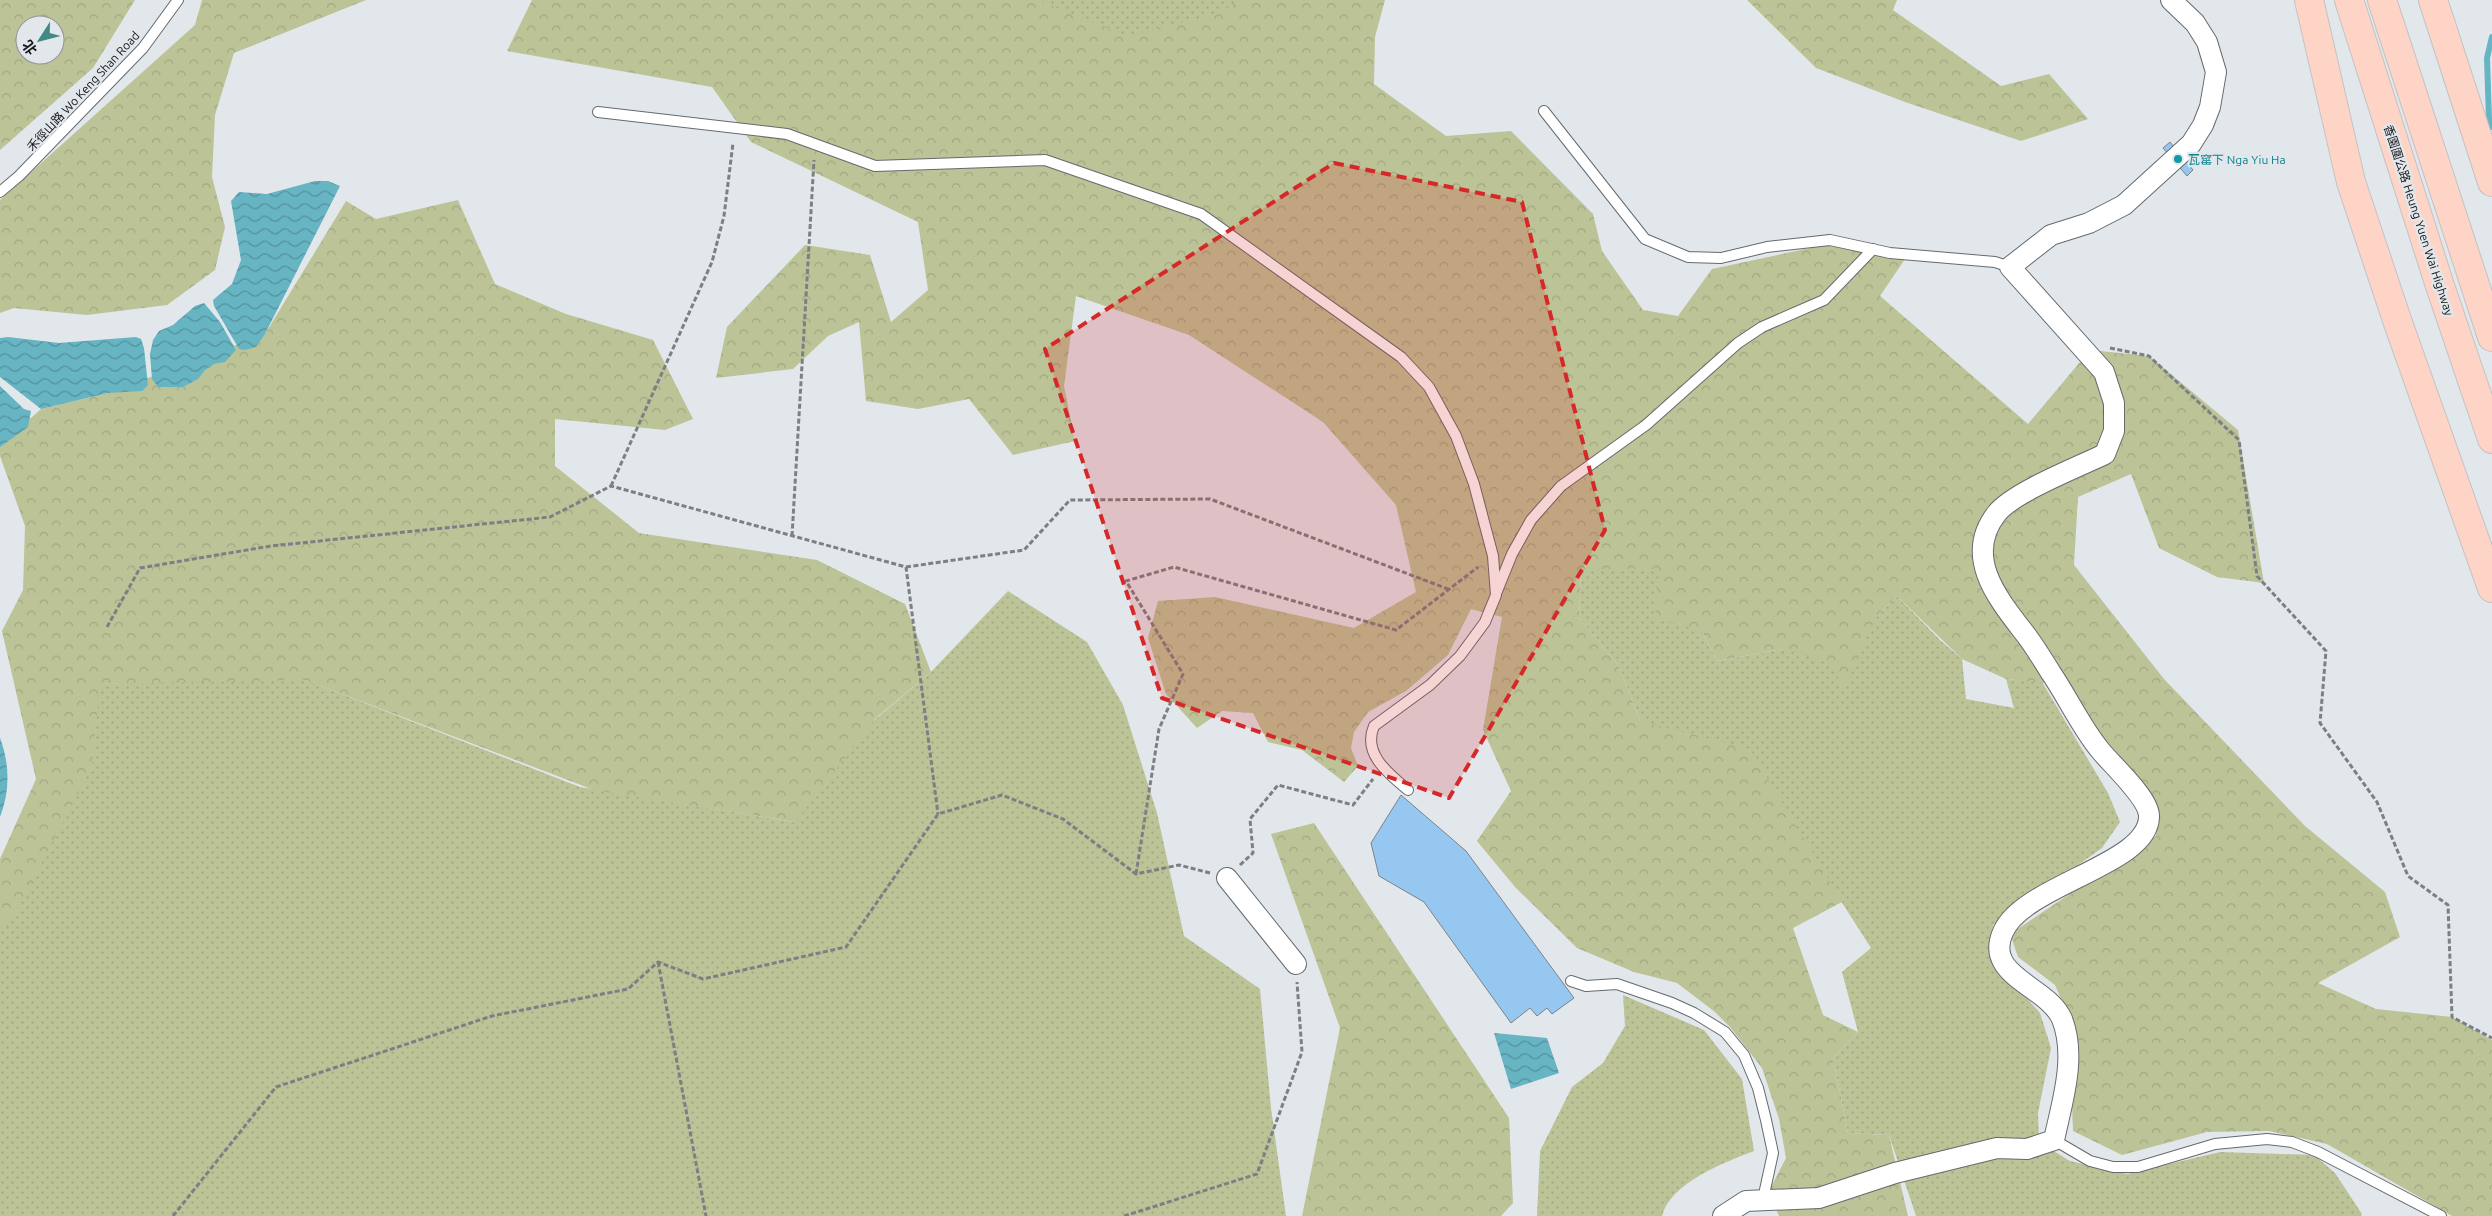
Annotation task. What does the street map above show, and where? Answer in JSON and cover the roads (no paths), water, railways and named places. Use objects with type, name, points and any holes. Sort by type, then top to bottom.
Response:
[{"type":"highway","points":[[2309,0],[2352,182],[2397,320],[2492,588]]},
{"type":"highway","name":"香園圍公路 Heung Yuen Wai Highway","points":[[2349,0],[2440,286],[2492,439]]},
{"type":"highway","points":[[2382,0],[2492,337]]},
{"type":"highway","points":[[2434,0],[2492,182]]},
{"type":"street","points":[[1723,1216],[1746,1201],[1763,1199],[1788,1201],[1819,1198],[1895,1173],[1997,1148],[2027,1149],[2054,1140],[2069,1066],[2068,1039],[2061,1016],[2047,1001],[2004,966],[1999,950],[2002,934],[2008,922],[2041,897],[2110,862],[2126,851],[2146,830],[2149,815],[2144,801],[2092,740],[2027,636],[2004,609],[1992,588],[1985,566],[1982,547],[1988,525],[1999,511],[2020,495],[2105,454],[2114,431],[2114,403],[2104,372],[2010,267],[2051,235],[2089,223],[2123,205],[2191,144],[2203,125],[2210,107],[2216,72],[2207,42],[2195,23],[2172,0]]},
{"type":"street","points":[[1227,878],[1296,964]]},
{"type":"lane","name":"禾徑山路 Wo Keng Shan Road","points":[[0,192],[19,176],[143,48],[178,0]]},
{"type":"lane","points":[[1544,111],[1645,239],[1688,257],[1721,258],[1768,247],[1830,240],[1890,254],[1995,262],[2010,267]]},
{"type":"lane","points":[[598,112],[787,134],[874,166],[1045,160],[1201,214],[1401,357],[1429,387],[1456,436],[1474,484],[1493,556],[1496,595]]},
{"type":"lane","points":[[1408,790],[1383,767],[1375,756],[1370,742],[1374,726],[1430,686],[1460,656],[1485,622],[1512,554],[1531,520],[1561,486],[1646,425],[1738,343],[1762,327],[1824,300],[1873,249]]},
{"type":"lane","points":[[1571,981],[1586,986],[1617,984],[1672,1003],[1694,1013],[1725,1032],[1744,1055],[1758,1088],[1766,1120],[1773,1153],[1763,1199]]},
{"type":"lane","points":[[2054,1140],[2090,1161],[2113,1168],[2138,1167],[2215,1144],[2267,1139],[2292,1142],[2318,1152],[2441,1216]]},
{"type":"water","points":[[315,181],[328,181],[340,186],[265,334],[256,347],[245,350],[239,349],[214,306],[213,300],[232,284],[241,260],[231,201],[239,192],[267,194]]},
{"type":"water","points":[[204,303],[220,322],[236,350],[225,362],[214,364],[205,370],[198,379],[183,387],[158,387],[152,379],[150,354],[153,340],[159,331],[173,325],[195,306]]},
{"type":"water","points":[[8,337],[59,343],[136,337],[141,339],[144,348],[148,385],[142,391],[108,393],[41,409],[0,377],[0,338]]},
{"type":"water","points":[[0,386],[24,409],[31,411],[28,427],[0,447]]},
{"type":"water","points":[[0,738],[6,758],[8,778],[6,797],[0,817]]},
{"type":"water","points":[[1494,1033],[1547,1038],[1559,1073],[1511,1089]]},
{"type":"waterway","points":[[2492,37],[2487,58],[2489,119],[2492,127]]},
{"type":"place","name":"瓦窰下 Nga Yiu Ha","points":[[2178,159]]}]
